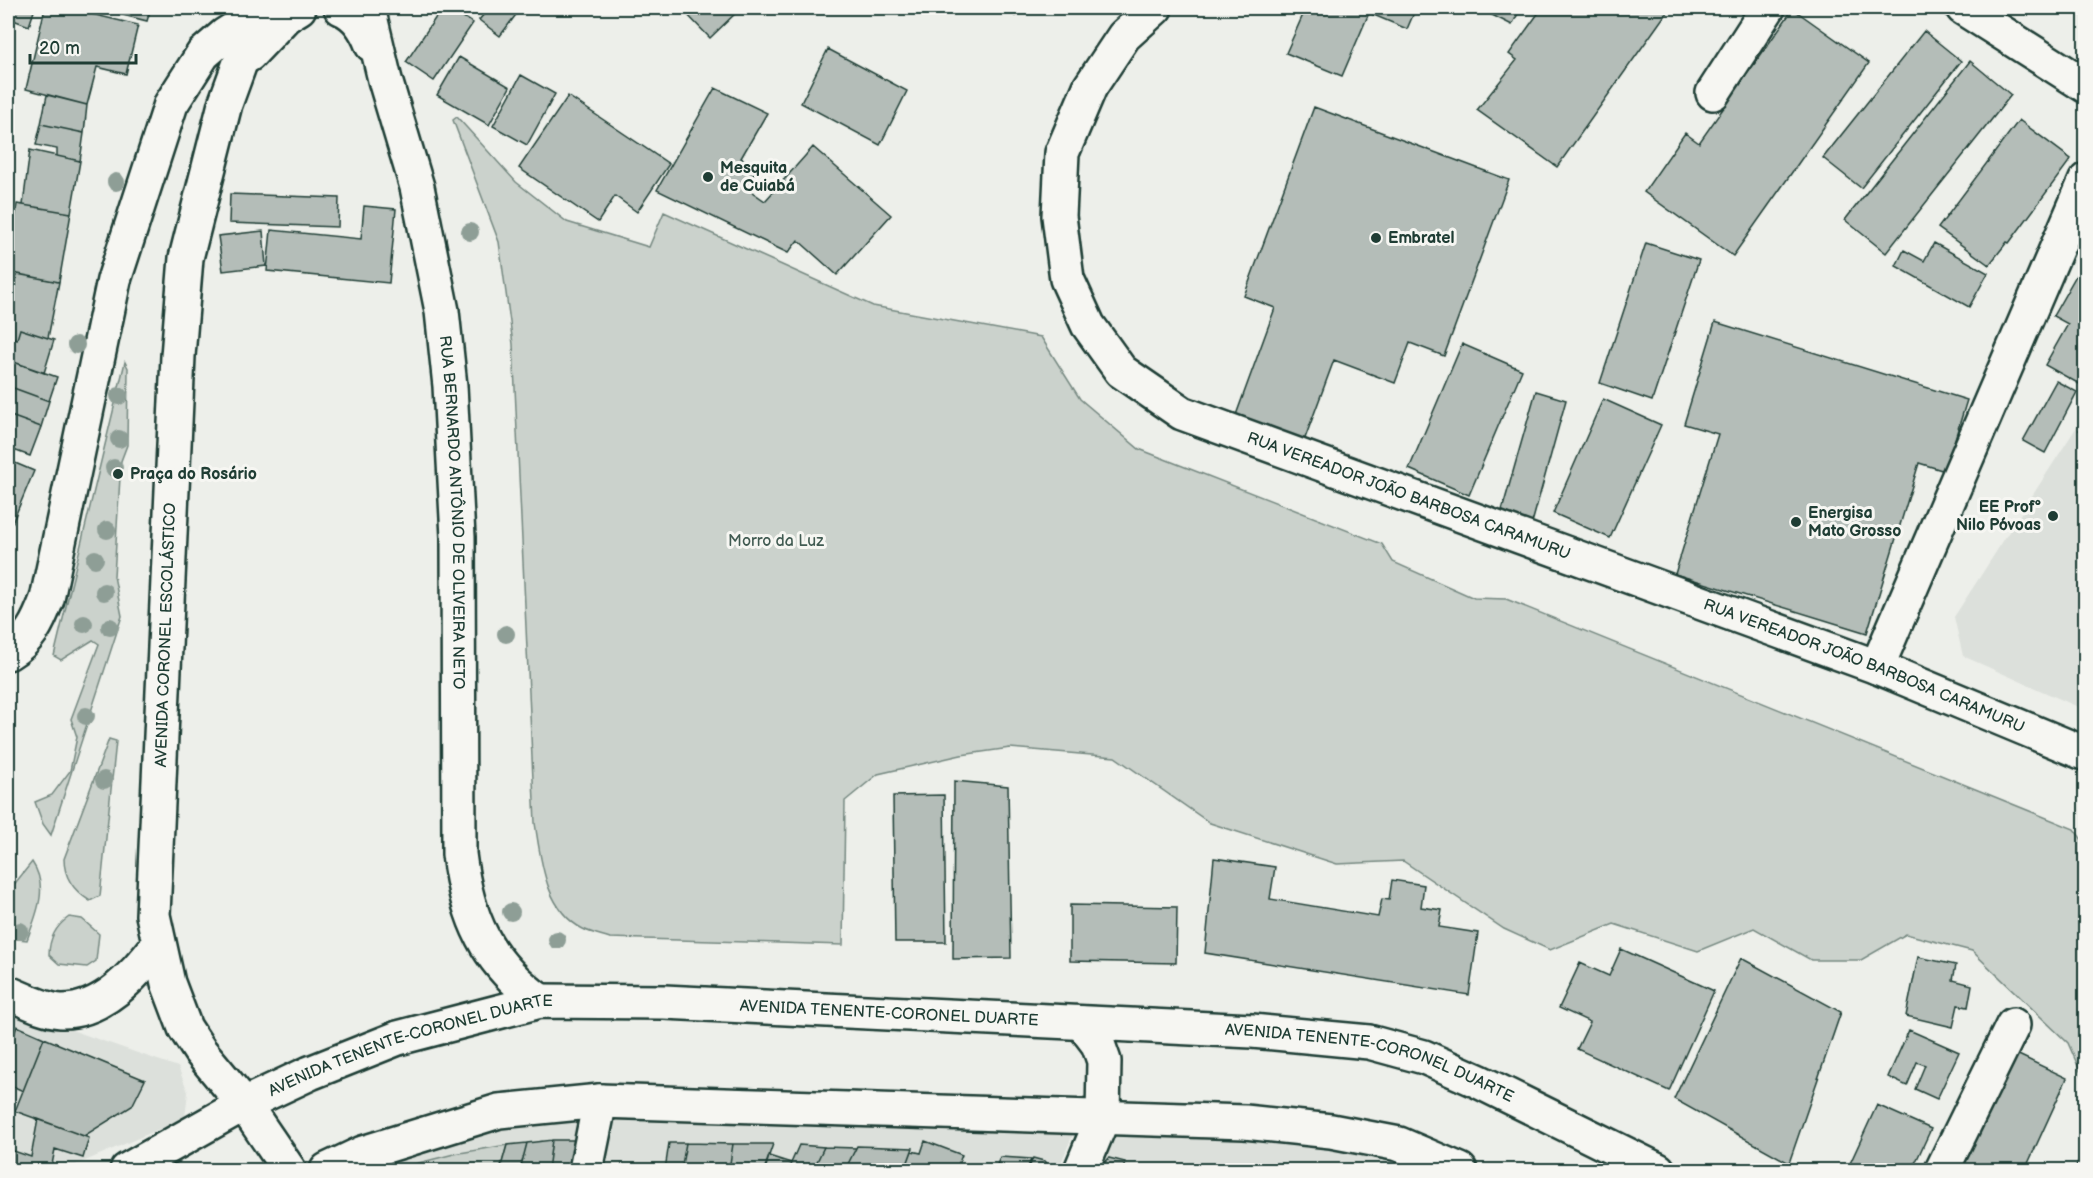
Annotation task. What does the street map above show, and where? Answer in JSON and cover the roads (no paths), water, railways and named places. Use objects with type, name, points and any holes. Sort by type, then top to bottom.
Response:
[{"type":"main road","points":[[237,70],[266,36],[299,8]]},
{"type":"main road","points":[[341,8],[353,14],[368,36],[385,80]]},
{"type":"main road","name":"RUA BERNARDO ANTÔNIO DE OLIVEIRA NETO","points":[[368,8],[385,80],[417,187],[442,312],[450,386],[458,537],[459,854],[463,884],[477,927],[496,961],[512,979],[540,1001]]},
{"type":"main road","name":"RUA VEREADOR JOÃO BARBOSA CARAMURU","points":[[1155,8],[1124,36],[1090,87],[1062,153],[1059,216],[1066,279],[1088,325],[1121,370],[1182,413],[1876,667],[2085,754]]},
{"type":"main road","points":[[1713,93],[1768,8]]},
{"type":"main road","points":[[1962,8],[2085,86]]},
{"type":"main road","points":[[8,653],[22,645],[38,626],[47,600],[114,280],[171,104],[203,54],[259,11]]},
{"type":"main road","name":"AVENIDA CORONEL ESCOLÁSTICO","points":[[259,11],[237,70],[211,155],[186,258],[181,300],[153,915],[158,945],[174,1007],[185,1028],[200,1051],[244,1104],[289,1170]]},
{"type":"main road","points":[[1876,667],[2085,180]]},
{"type":"main road","points":[[8,993],[48,1008],[61,1011],[75,1009],[112,992],[130,978],[158,945]]},
{"type":"main road","name":"AVENIDA TENENTE-CORONEL DUARTE","points":[[127,1170],[244,1104],[310,1073],[398,1038],[540,1001],[664,1002],[1252,1031],[1369,1042],[1424,1057],[1456,1071],[1658,1170]]},
{"type":"main road","points":[[1081,1170],[1103,1117],[1103,1057],[1098,1044],[1082,1023]]},
{"type":"main road","points":[[1942,1170],[2013,1025]]},
{"type":"main road","points":[[586,1170],[600,1101]]},
{"type":"main road","points":[[327,1170],[363,1154],[498,1110],[600,1101],[1245,1122],[1331,1131],[1400,1144],[1460,1170]]},
{"type":"place","name":"Mesquita de Cuiabá","points":[[708,177]]},
{"type":"place","name":"Embratel","points":[[1376,238]]},
{"type":"place","name":"Praça do Rosário","points":[[118,474]]},
{"type":"place","name":"EE Profº Nilo Póvoas","points":[[2053,516]]},
{"type":"place","name":"Energisa Mato Grosso","points":[[1796,522]]},
{"type":"park label","name":"Morro da Luz","points":[[776,541]]}]
